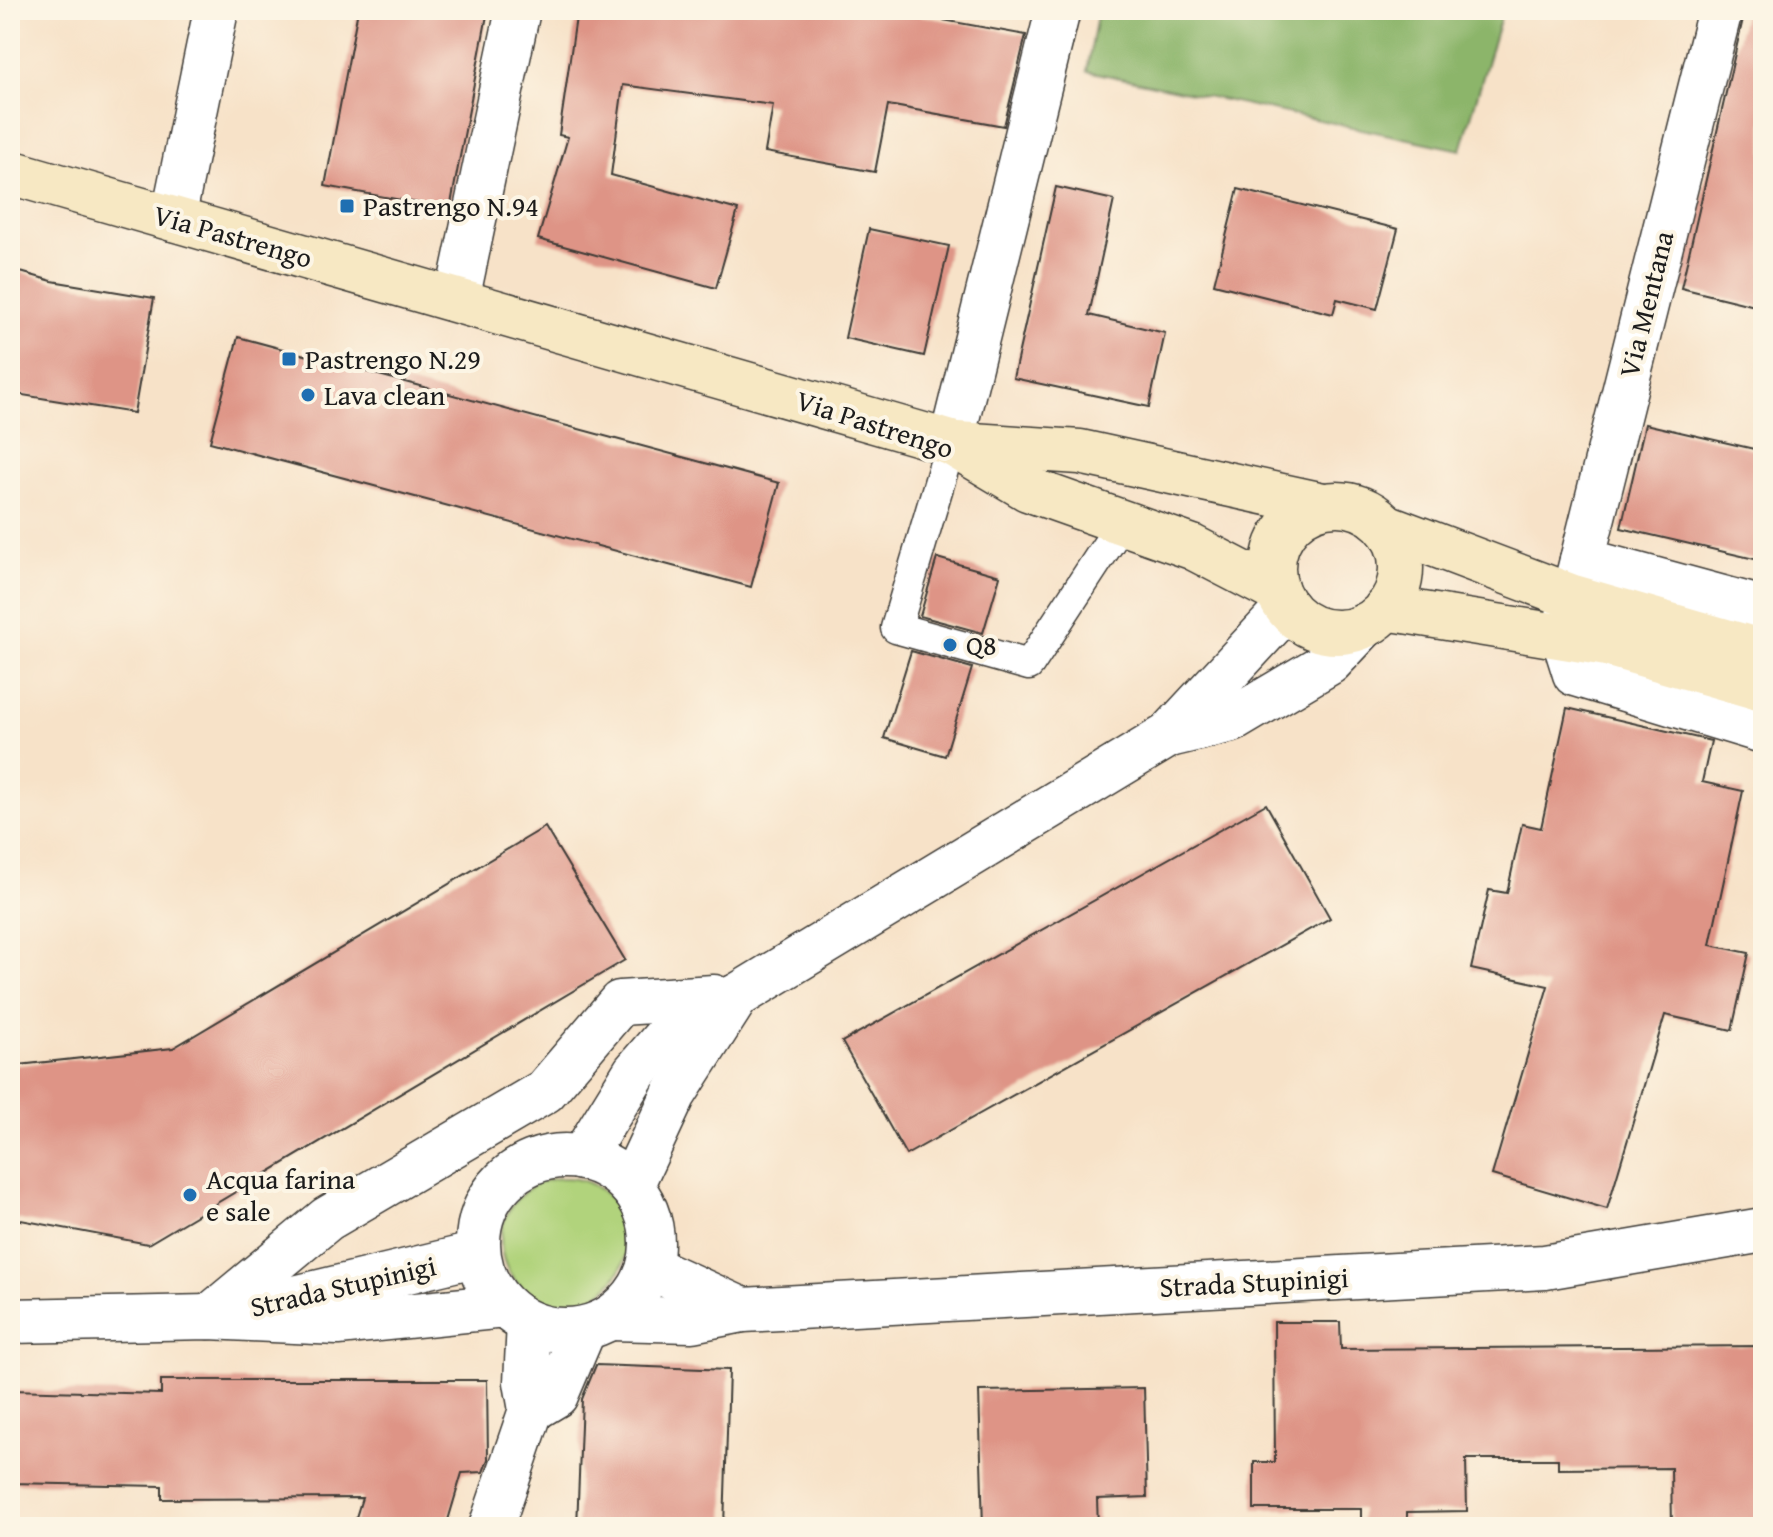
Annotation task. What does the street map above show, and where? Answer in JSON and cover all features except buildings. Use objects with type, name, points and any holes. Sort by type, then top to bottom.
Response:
[{"type":"main road","name":"Via Pastrengo","points":[[10,172],[951,443],[1028,489],[1192,547],[1282,599]]},
{"type":"main road","points":[[951,443],[1080,452],[1323,505]]},
{"type":"main road","points":[[1573,598],[1375,617],[1331,631],[1314,628],[1282,599],[1273,569],[1276,548],[1287,528],[1303,513],[1337,503],[1365,510],[1388,527],[1573,598],[1763,652]]},
{"type":"main road","points":[[1375,617],[1401,577],[1401,560],[1388,527]]},
{"type":"main road","points":[[1573,598],[1607,644],[1763,689]]},
{"type":"street","points":[[173,219],[216,10]]},
{"type":"street","points":[[457,300],[518,10]]},
{"type":"street","points":[[951,443],[1058,10]]},
{"type":"street","name":"Via Mentana","points":[[1573,598],[1720,10]]},
{"type":"street","points":[[1763,609],[1573,598],[1575,674],[1763,731]]},
{"type":"street","name":"Strada Stupinigi","points":[[582,1158],[635,1072],[677,1023],[737,996],[1169,735],[1282,599]]},
{"type":"street","points":[[1169,735],[1232,720],[1330,662],[1375,617]]},
{"type":"street","name":"Strada Stupinigi","points":[[631,1186],[674,1094],[737,996]]},
{"type":"street","name":"Strada Stupinigi","points":[[209,1317],[327,1219],[545,1091],[620,1003],[737,996]]},
{"type":"street","points":[[554,1156],[582,1158],[616,1173],[631,1186],[650,1223],[649,1267],[631,1301],[597,1324],[556,1330],[517,1315],[486,1282],[478,1254],[478,1227],[488,1201],[505,1179],[528,1164],[554,1156]]},
{"type":"street","name":"Strada Stupinigi","points":[[597,1324],[692,1320],[743,1310],[1545,1267],[1763,1230]]},
{"type":"street","name":"Strada Stupinigi","points":[[209,1317],[478,1254]]},
{"type":"street","name":"Strada Stupinigi","points":[[649,1267],[743,1310]]},
{"type":"street","points":[[491,1527],[531,1410],[517,1315]]},
{"type":"street","name":"Strada Stupinigi","points":[[10,1321],[209,1317],[338,1323],[517,1315]]},
{"type":"street","points":[[531,1410],[556,1395],[597,1324]]},
{"type":"lane","points":[[951,443],[896,628],[1029,665],[1122,523]]},
{"type":"green space","points":[[1098,10],[1503,10],[1461,150],[1087,71]]},
{"type":"green space","points":[[564,1178],[588,1183],[609,1196],[622,1217],[627,1241],[622,1265],[609,1286],[588,1299],[564,1304],[540,1299],[519,1286],[506,1265],[501,1241],[506,1217],[519,1196],[540,1183]]},
{"type":"place","name":"Pastrengo N.94","points":[[347,206]]},
{"type":"place","name":"Pastrengo N.29","points":[[289,359]]},
{"type":"place","name":"Lava clean","points":[[308,395]]},
{"type":"place","name":"Q8","points":[[950,645]]},
{"type":"place","name":"Acqua farina e sale","points":[[190,1195]]}]
